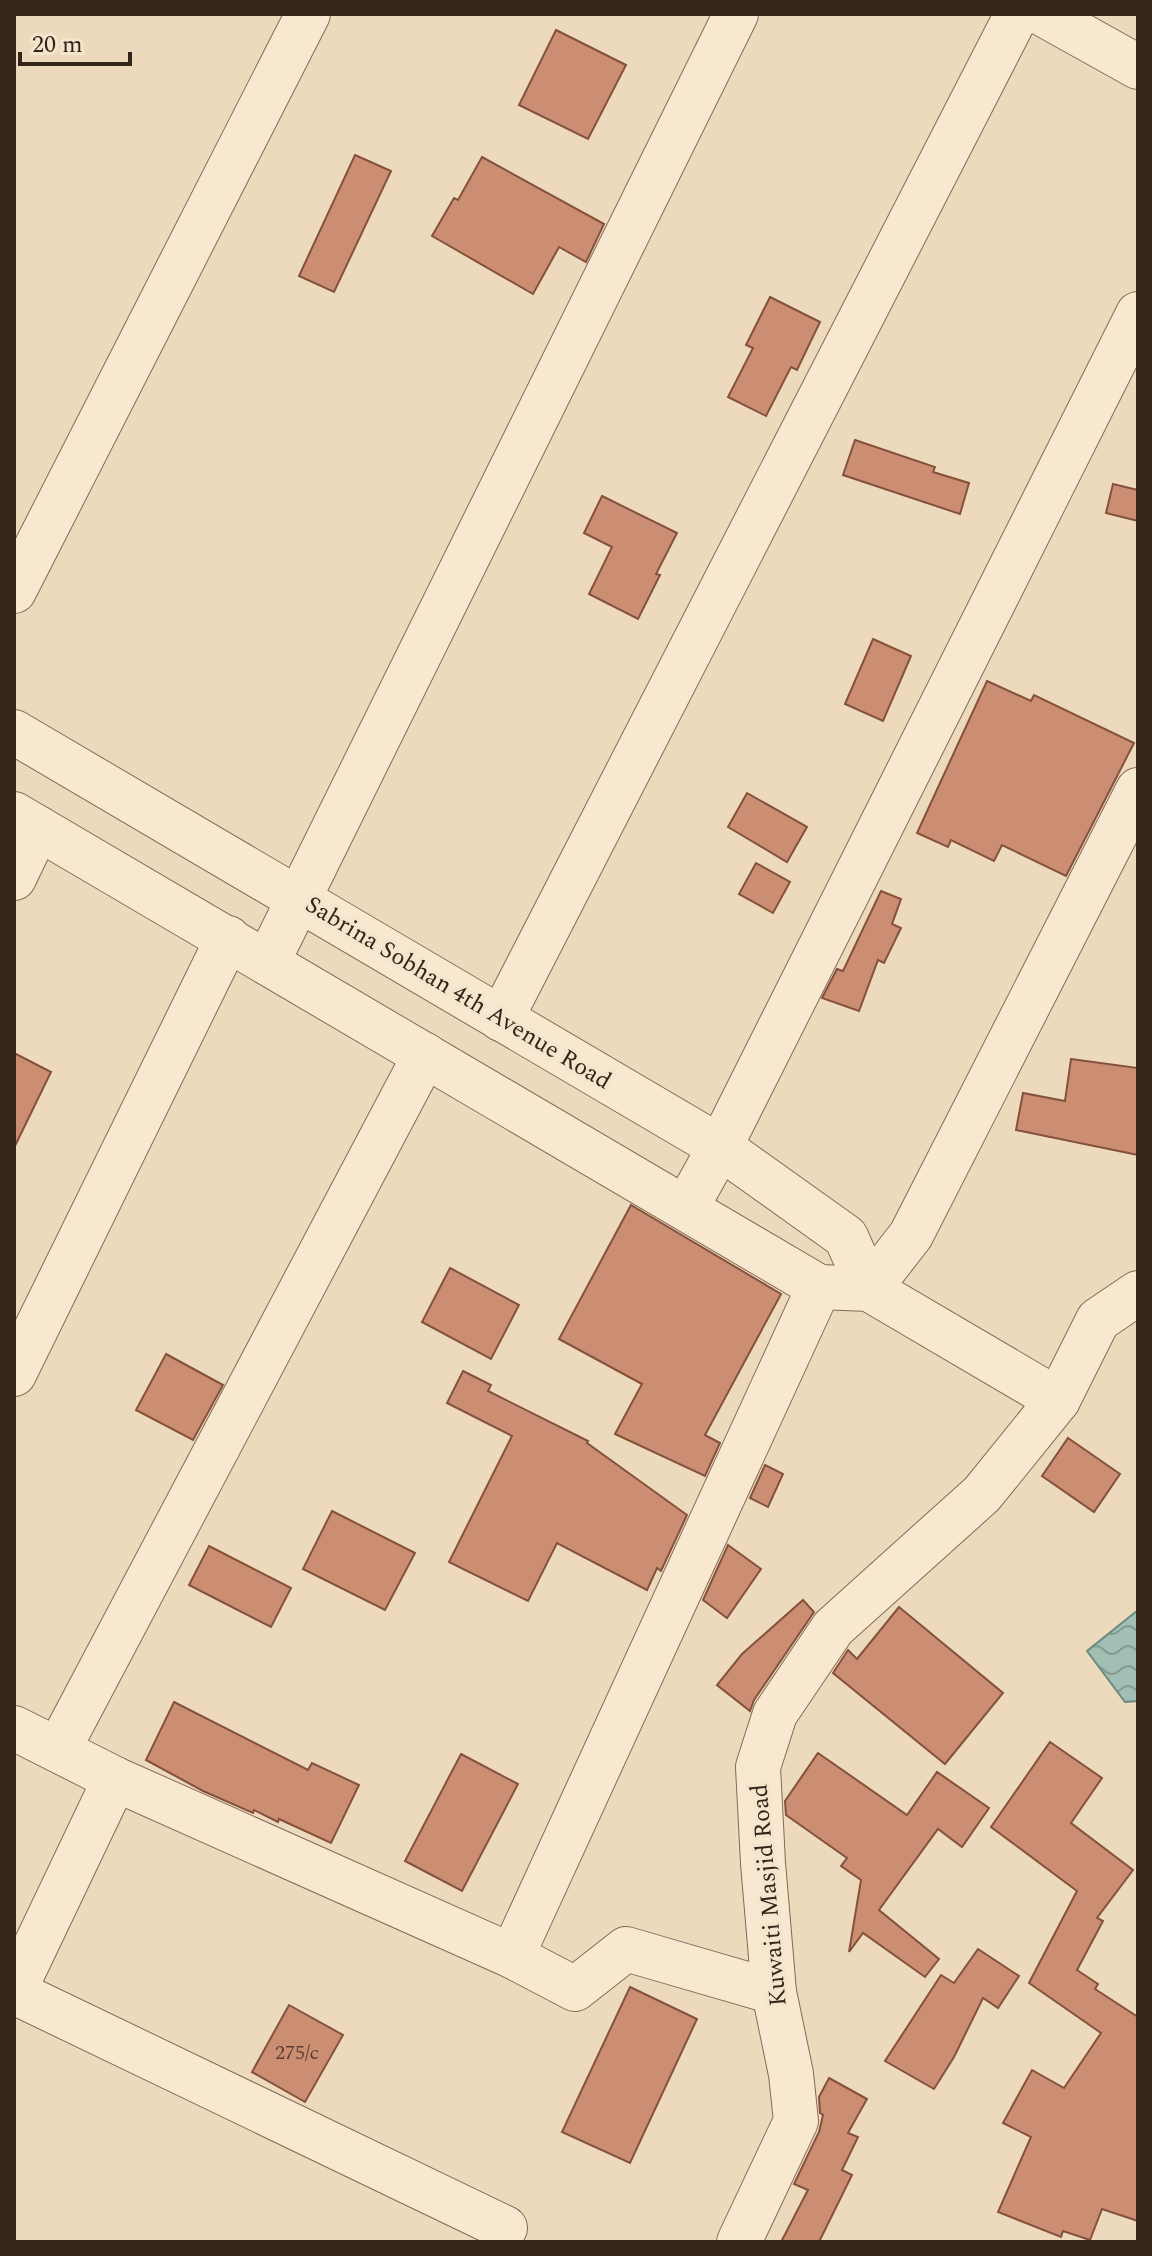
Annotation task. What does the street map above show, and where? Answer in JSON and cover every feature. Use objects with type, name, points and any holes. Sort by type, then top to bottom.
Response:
[{"type":"street","points":[[14,591],[308,14]]},
{"type":"street","points":[[268,961],[736,14]]},
{"type":"street","points":[[501,1019],[1017,14]]},
{"type":"street","points":[[1043,14],[1138,67]]},
{"type":"street","points":[[686,1208],[720,1147],[1138,314]]},
{"type":"street","name":"Sabrina Sobhan 4th Avenue Road","points":[[14,732],[720,1147],[846,1237],[869,1289]]},
{"type":"street","points":[[869,1289],[911,1235],[1138,790]]},
{"type":"street","points":[[14,878],[26,821],[819,1287],[869,1289],[1058,1400]]},
{"type":"street","points":[[14,1374],[228,938]]},
{"type":"street","points":[[58,1750],[425,1055]]},
{"type":"street","points":[[512,1956],[819,1287]]},
{"type":"street","name":"Kuwaiti Masjid Road","points":[[739,2242],[796,2121],[791,2074],[768,1950],[758,1767],[775,1714],[833,1628],[982,1494],[1058,1400],[1098,1320],[1138,1293]]},
{"type":"street","points":[[14,1728],[115,1779],[512,1956],[575,1989],[626,1949],[774,1992]]},
{"type":"street","points":[[115,1779],[14,1992],[505,2228]]},
{"type":"water","points":[[1138,1610],[1138,1701],[1125,1702],[1087,1651]]},
{"type":"building","points":[[556,30],[626,65],[588,139],[519,105]]},
{"type":"building","points":[[355,155],[391,171],[334,292],[299,276]]},
{"type":"building","points":[[482,157],[604,224],[586,262],[559,247],[533,294],[432,236],[454,198],[458,200]]},
{"type":"building","points":[[770,297],[820,322],[797,370],[791,367],[766,416],[728,397],[753,348],[746,345]]},
{"type":"building","points":[[855,440],[935,467],[933,472],[969,483],[960,514],[843,475]]},
{"type":"building","points":[[1113,484],[1138,490],[1138,521],[1106,513]]},
{"type":"building","points":[[602,496],[677,533],[638,619],[589,594],[612,547],[584,533]]},
{"type":"building","points":[[873,639],[911,656],[883,721],[845,704]]},
{"type":"building","points":[[987,681],[1031,701],[1034,695],[1134,743],[1066,876],[1002,845],[994,861],[951,840],[948,847],[917,833]]},
{"type":"building","points":[[747,793],[807,827],[787,862],[728,827]]},
{"type":"building","points":[[756,863],[790,882],[773,913],[739,894]]},
{"type":"building","points":[[881,891],[901,899],[892,924],[901,928],[884,963],[878,960],[859,1011],[822,998],[837,969],[843,971]]},
{"type":"building","points":[[14,1053],[51,1072],[14,1148]]},
{"type":"building","points":[[1071,1059],[1138,1068],[1138,1155],[1016,1130],[1023,1093],[1065,1101]]},
{"type":"building","points":[[631,1205],[781,1294],[705,1435],[720,1443],[705,1476],[615,1434],[642,1384],[559,1339]]},
{"type":"building","points":[[450,1268],[519,1305],[491,1359],[422,1322]]},
{"type":"building","points":[[166,1354],[223,1385],[193,1440],[136,1410]]},
{"type":"building","points":[[463,1371],[491,1385],[488,1391],[588,1441],[687,1515],[661,1571],[657,1568],[647,1590],[557,1543],[528,1601],[449,1562],[512,1436],[447,1403]]},
{"type":"building","points":[[1068,1438],[1120,1474],[1094,1512],[1042,1476]]},
{"type":"building","points":[[765,1465],[783,1474],[768,1507],[750,1498]]},
{"type":"building","points":[[332,1511],[415,1553],[385,1610],[303,1569]]},
{"type":"building","points":[[728,1545],[761,1569],[727,1618],[703,1600]]},
{"type":"building","points":[[209,1546],[291,1588],[271,1627],[189,1585]]},
{"type":"building","points":[[803,1600],[814,1612],[754,1700],[750,1711],[717,1685],[742,1654]]},
{"type":"building","points":[[899,1607],[1003,1693],[945,1764],[833,1673],[848,1650],[857,1659]]},
{"type":"building","points":[[174,1702],[308,1770],[312,1763],[359,1785],[331,1843],[279,1819],[278,1822],[254,1810],[253,1813],[203,1791],[146,1760]]},
{"type":"building","points":[[1050,1742],[1102,1778],[1071,1823],[1133,1870],[1097,1918],[1103,1921],[1077,1970],[1098,1984],[1095,1989],[1138,2017],[1138,2221],[1102,2209],[1090,2240],[1063,2231],[1061,2237],[998,2212],[1031,2137],[1003,2123],[1032,2070],[1064,2088],[1101,2033],[1029,1983],[1077,1891],[991,1827]]},
{"type":"building","points":[[818,1753],[907,1815],[937,1772],[989,1808],[962,1847],[938,1829],[879,1910],[939,1959],[925,1977],[863,1933],[849,1952],[861,1880],[841,1866],[847,1858],[786,1815],[785,1801]]},
{"type":"building","points":[[461,1754],[518,1784],[462,1891],[405,1861]]},
{"type":"building","points":[[978,1949],[1019,1976],[998,2008],[983,1998],[954,2057],[934,2089],[885,2061],[941,1975],[954,1983]]},
{"type":"building","points":[[630,1987],[697,2019],[630,2163],[562,2132]]},
{"type":"building","points":[[289,2005],[343,2035],[305,2102],[252,2072]]},
{"type":"building","points":[[829,2078],[867,2099],[848,2133],[858,2137],[842,2170],[852,2175],[819,2242],[781,2242],[808,2190],[794,2184],[819,2132],[823,2115],[820,2113],[819,2097]]}]
